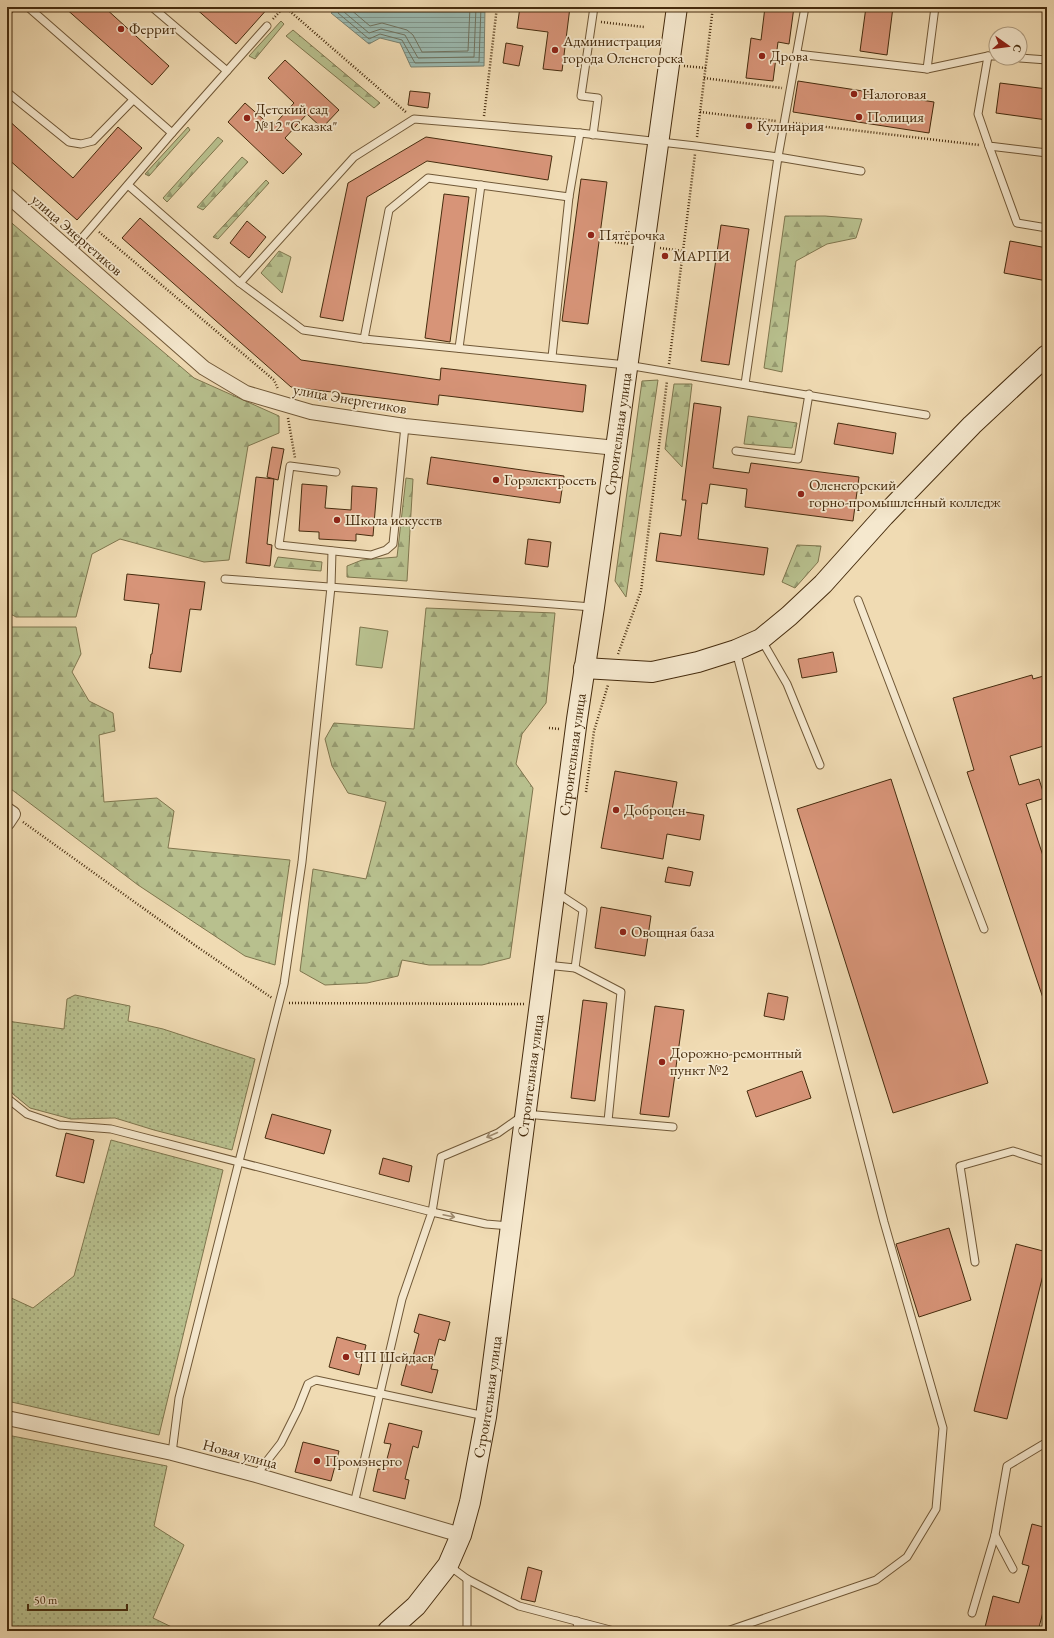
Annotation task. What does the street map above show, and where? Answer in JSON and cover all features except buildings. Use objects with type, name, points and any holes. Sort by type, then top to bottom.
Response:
[{"type":"street","name":"Строительная улица","points":[[388,1631],[416,1606],[448,1565],[461,1535],[470,1502],[486,1417],[544,964],[550,936],[584,668],[594,607],[677,7]]},
{"type":"street","name":"улица Энергетиков","points":[[7,195],[70,252],[204,368],[246,393],[311,412],[405,426],[616,448]]},
{"type":"street","points":[[584,668],[652,672],[698,662],[736,650],[761,639],[789,616],[822,584],[966,430],[1047,355]]},
{"type":"street","name":"Новая улица","points":[[7,1418],[172,1453],[256,1475],[461,1535]]},
{"type":"lane","points":[[7,12],[12,7]]},
{"type":"lane","points":[[28,7],[172,133]]},
{"type":"lane","points":[[152,7],[227,71]]},
{"type":"lane","points":[[593,135],[598,98],[581,96],[594,7]]},
{"type":"lane","points":[[745,384],[778,157],[805,7]]},
{"type":"lane","points":[[927,69],[935,7]]},
{"type":"lane","points":[[70,252],[172,133],[267,26]]},
{"type":"lane","points":[[797,54],[927,69],[988,56],[978,114],[1017,223],[1047,228]]},
{"type":"lane","points":[[1028,59],[1047,60]]},
{"type":"lane","points":[[7,92],[69,142],[81,144],[93,141],[133,100]]},
{"type":"lane","points":[[240,282],[354,157],[414,119],[696,146],[778,157],[861,171]]},
{"type":"lane","points":[[552,357],[570,197],[580,134]]},
{"type":"lane","points":[[989,146],[1047,154]]},
{"type":"lane","points":[[364,339],[389,210],[428,178],[570,197]]},
{"type":"lane","points":[[128,185],[240,282],[303,330],[364,339],[627,365],[808,394],[926,415]]},
{"type":"lane","points":[[459,348],[481,185]]},
{"type":"lane","points":[[736,451],[798,459],[808,394]]},
{"type":"lane","points":[[336,472],[290,466],[279,545],[371,555],[386,550],[393,544],[405,426]]},
{"type":"lane","points":[[172,1453],[179,1398],[284,984],[302,862],[331,588],[332,551]]},
{"type":"lane","points":[[225,579],[594,607]]},
{"type":"lane","points":[[858,600],[984,929]]},
{"type":"lane","points":[[761,639],[787,684],[820,764]]},
{"type":"lane","points":[[727,1631],[876,1580],[907,1556],[936,1509],[944,1428],[884,1222],[736,650]]},
{"type":"lane","points":[[556,891],[583,910],[575,968]]},
{"type":"lane","points":[[544,964],[575,968],[621,992],[608,1121]]},
{"type":"lane","points":[[7,1098],[27,1114],[59,1125],[112,1129],[432,1212],[486,1224],[510,1226]]},
{"type":"lane","points":[[354,1504],[402,1299],[432,1212],[441,1157],[498,1133],[525,1114],[673,1127]]},
{"type":"lane","points":[[975,1262],[960,1166],[1013,1150],[1047,1162]]},
{"type":"lane","points":[[256,1475],[281,1443],[308,1384],[316,1380],[486,1417]]},
{"type":"lane","points":[[972,1613],[996,1535],[1007,1466],[1047,1442]]},
{"type":"lane","points":[[996,1535],[1013,1569]]},
{"type":"lane","points":[[448,1565],[467,1579],[519,1606],[614,1631]]},
{"type":"lane","points":[[467,1579],[468,1631]]},
{"type":"lane","points":[[577,1621],[578,1631]]},
{"type":"path","points":[[267,26],[284,7],[414,119]]},
{"type":"path","points":[[483,125],[497,7]]},
{"type":"path","points":[[585,793],[594,731],[612,670],[641,591],[714,7]]},
{"type":"path","points":[[592,21],[644,27]]},
{"type":"path","points":[[704,78],[791,89]]},
{"type":"path","points":[[700,112],[989,146]]},
{"type":"path","points":[[93,226],[274,380],[286,404],[296,466]]},
{"type":"path","points":[[9,816],[279,1003],[539,1004]]},
{"type":"green space","points":[[281,21],[284,24],[255,59],[249,56]]},
{"type":"green space","points":[[293,30],[380,103],[374,108],[286,36]]},
{"type":"green space","points":[[188,127],[190,130],[149,176],[145,174]]},
{"type":"green space","points":[[218,137],[223,141],[167,202],[163,198]]},
{"type":"green space","points":[[242,157],[248,162],[203,210],[197,207]]},
{"type":"green space","points":[[266,180],[269,183],[218,239],[213,237]]},
{"type":"green space","points":[[785,216],[825,216],[862,219],[856,238],[827,244],[796,261],[782,372],[764,368]]},
{"type":"green space","points":[[7,219],[194,378],[279,416],[279,433],[248,446],[229,560],[204,562],[120,539],[92,554],[76,617],[16,617],[7,612]]},
{"type":"green space","points":[[279,251],[291,257],[282,293],[261,273]]},
{"type":"green space","points":[[658,380],[626,597],[615,581],[642,381]]},
{"type":"green space","points":[[674,384],[692,384],[682,467],[665,449]]},
{"type":"green space","points":[[748,416],[797,423],[792,448],[744,444]]},
{"type":"green space","points":[[406,478],[413,479],[407,581],[347,577],[347,566],[362,560],[397,557]]},
{"type":"green space","points":[[797,545],[821,546],[818,562],[795,588],[782,582]]},
{"type":"green space","points":[[278,557],[322,562],[321,571],[274,567]]},
{"type":"green space","points":[[426,608],[555,613],[546,703],[522,734],[516,764],[533,788],[510,958],[482,965],[429,965],[402,960],[398,976],[367,983],[325,985],[300,971],[313,869],[366,879],[386,802],[348,793],[332,766],[325,739],[334,723],[414,729]]},
{"type":"green space","points":[[7,627],[76,627],[81,654],[72,672],[89,701],[113,713],[115,731],[99,735],[104,802],[157,798],[174,811],[168,848],[290,860],[275,965],[245,956],[138,885],[7,786]]},
{"type":"green space","points":[[360,627],[388,631],[382,668],[356,665]]},
{"type":"green space","points":[[75,995],[130,1006],[128,1021],[163,1029],[255,1059],[232,1150],[154,1130],[115,1118],[71,1119],[30,1108],[13,1094],[7,1086],[7,1021],[64,1029],[67,999]]},
{"type":"green space","points":[[111,1140],[223,1170],[159,1435],[7,1401],[7,1296],[33,1308],[74,1276]]},
{"type":"green space","points":[[7,1435],[167,1466],[154,1526],[184,1545],[153,1618],[180,1631],[7,1631]]},
{"type":"water","points":[[336,7],[485,7],[484,66],[411,67],[400,43],[380,38],[369,44],[331,13]]},
{"type":"place","name":"Феррит","points":[[121,29]]},
{"type":"place","name":"Администрация города Оленегорска","points":[[555,50]]},
{"type":"place","name":"Дрова","points":[[762,56]]},
{"type":"place","name":"Налоговая","points":[[854,94]]},
{"type":"place","name":"Полиция","points":[[859,117]]},
{"type":"place","name":"Детский сад №12 \"Сказка\"","points":[[247,118]]},
{"type":"place","name":"Кулинария","points":[[749,126]]},
{"type":"place","name":"Пятёрочка","points":[[591,235]]},
{"type":"place","name":"МАРПИ","points":[[665,256]]},
{"type":"place","name":"Горэлектросеть","points":[[496,480]]},
{"type":"place","name":"Оленегорский горно-промышленный колледж","points":[[801,494]]},
{"type":"place","name":"Школа искусств","points":[[337,520]]},
{"type":"place","name":"Доброцен","points":[[616,810]]},
{"type":"place","name":"Овощная база","points":[[623,932]]},
{"type":"place","name":"Дорожно-ремонтный пункт №2","points":[[662,1062]]},
{"type":"place","name":"ЧП Шейдаев","points":[[346,1357]]},
{"type":"place","name":"Промэнерго","points":[[317,1461]]}]
